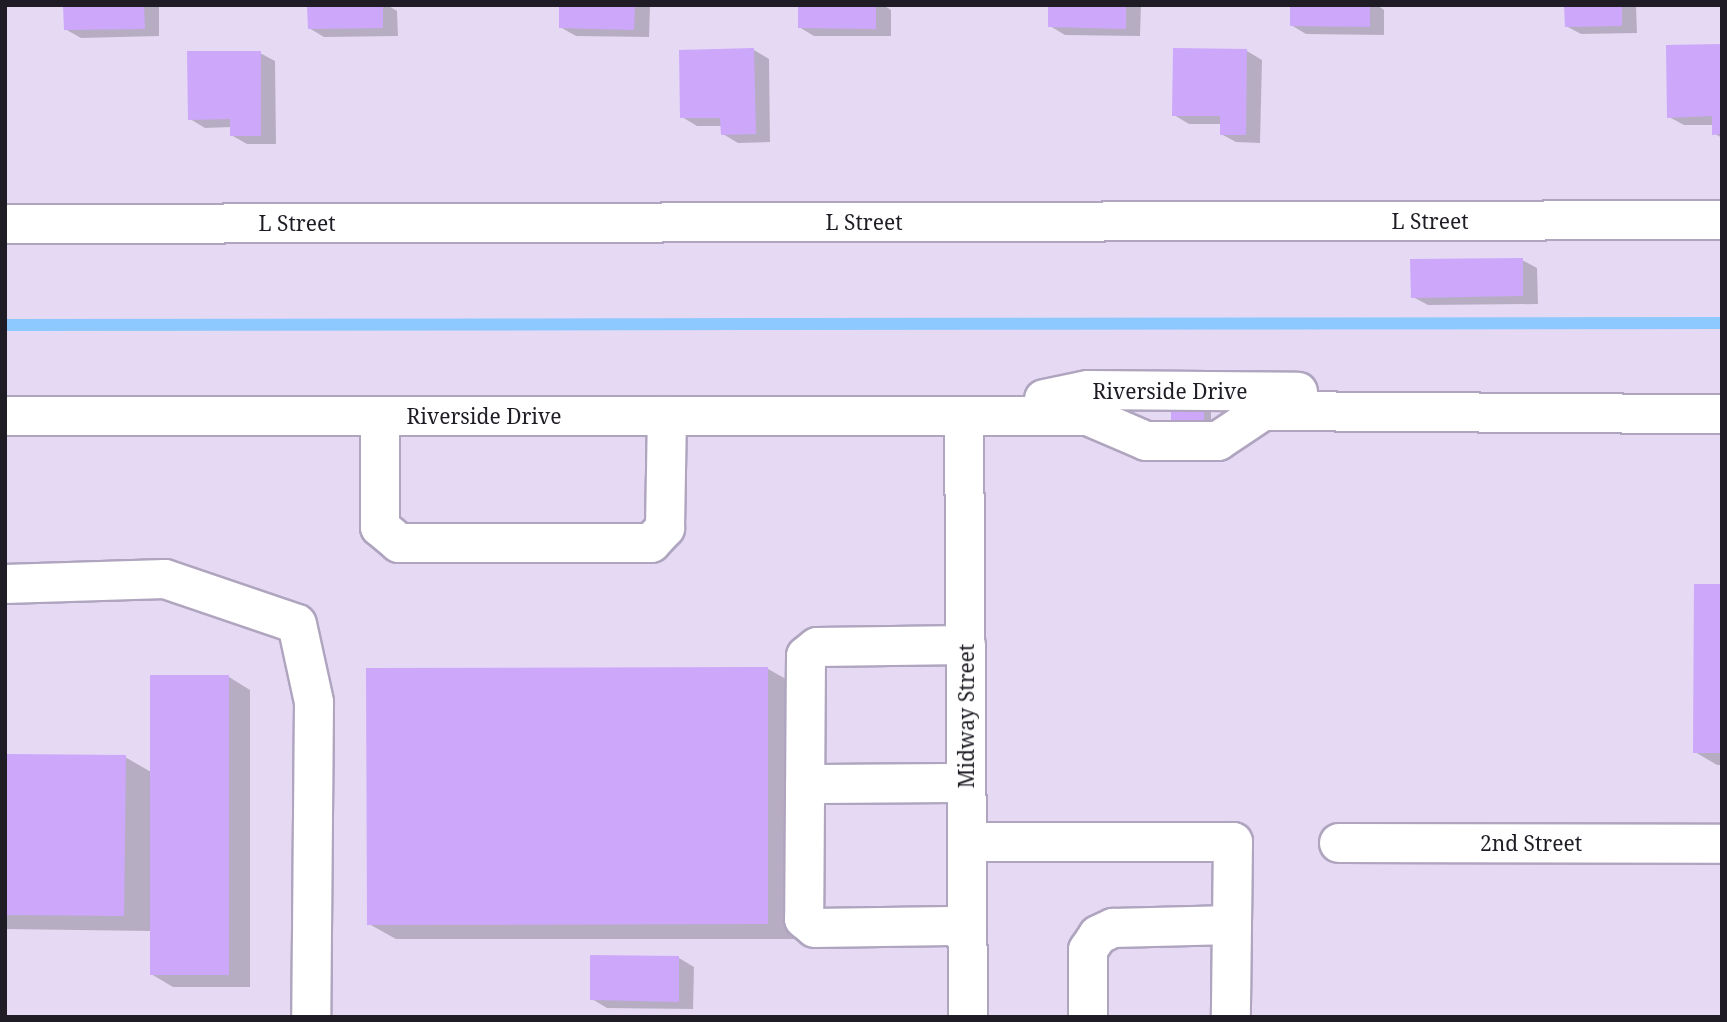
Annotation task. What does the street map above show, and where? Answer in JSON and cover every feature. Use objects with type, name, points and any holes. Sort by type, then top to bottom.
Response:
[{"type":"street","name":"L Street","points":[[5,224],[1722,220]]},
{"type":"street","name":"Riverside Drive","points":[[964,415],[1088,390],[1330,393],[1374,414]]},
{"type":"street","name":"Riverside Drive","points":[[5,415],[1088,416],[1146,441],[1218,441],[1263,411],[1374,414],[1722,414]]},
{"type":"street","points":[[380,415],[380,527],[398,543],[651,543],[665,528],[667,415]]},
{"type":"street","name":"Midway Street","points":[[964,415],[968,1017]]},
{"type":"street","points":[[5,584],[166,579],[297,624],[314,702],[311,1017]]},
{"type":"street","points":[[966,645],[817,647],[806,656],[804,919],[815,928],[967,926]]},
{"type":"street","points":[[805,784],[966,783]]},
{"type":"street","points":[[967,842],[1233,842],[1231,1017]]},
{"type":"street","name":"2nd Street","points":[[1339,843],[1722,844]]},
{"type":"street","points":[[1088,1017],[1088,950],[1098,935],[1113,928],[1232,925]]},
{"type":"building","points":[[63,5],[144,5],[145,29],[64,30]]},
{"type":"building","points":[[307,5],[383,5],[383,28],[308,29]]},
{"type":"building","points":[[559,5],[635,5],[634,30],[559,28]]},
{"type":"building","points":[[798,5],[876,5],[876,29],[798,28]]},
{"type":"building","points":[[1048,5],[1126,5],[1126,29],[1048,27]]},
{"type":"building","points":[[1290,5],[1370,5],[1370,27],[1290,26]]},
{"type":"building","points":[[1564,5],[1622,5],[1622,26],[1565,27]]},
{"type":"building","points":[[1722,44],[1722,134],[1712,135],[1712,116],[1667,118],[1666,45]]},
{"type":"building","points":[[754,48],[756,134],[721,135],[720,118],[680,118],[679,50]]},
{"type":"building","points":[[1173,48],[1247,49],[1246,135],[1220,135],[1220,116],[1172,116]]},
{"type":"building","points":[[187,51],[261,51],[261,136],[230,136],[230,119],[188,120]]},
{"type":"building","points":[[1523,258],[1523,296],[1411,298],[1410,259]]},
{"type":"building","points":[[1171,400],[1204,400],[1204,427],[1171,427]]},
{"type":"building","points":[[1694,584],[1722,584],[1722,753],[1693,753]]},
{"type":"building","points":[[768,667],[768,924],[367,925],[366,668]]},
{"type":"building","points":[[150,675],[229,675],[229,975],[150,975]]},
{"type":"building","points":[[5,754],[126,755],[124,916],[5,915]]},
{"type":"building","points":[[590,955],[679,956],[679,1002],[590,1000]]},
{"type":"waterway","points":[[5,325],[1722,323]]}]
